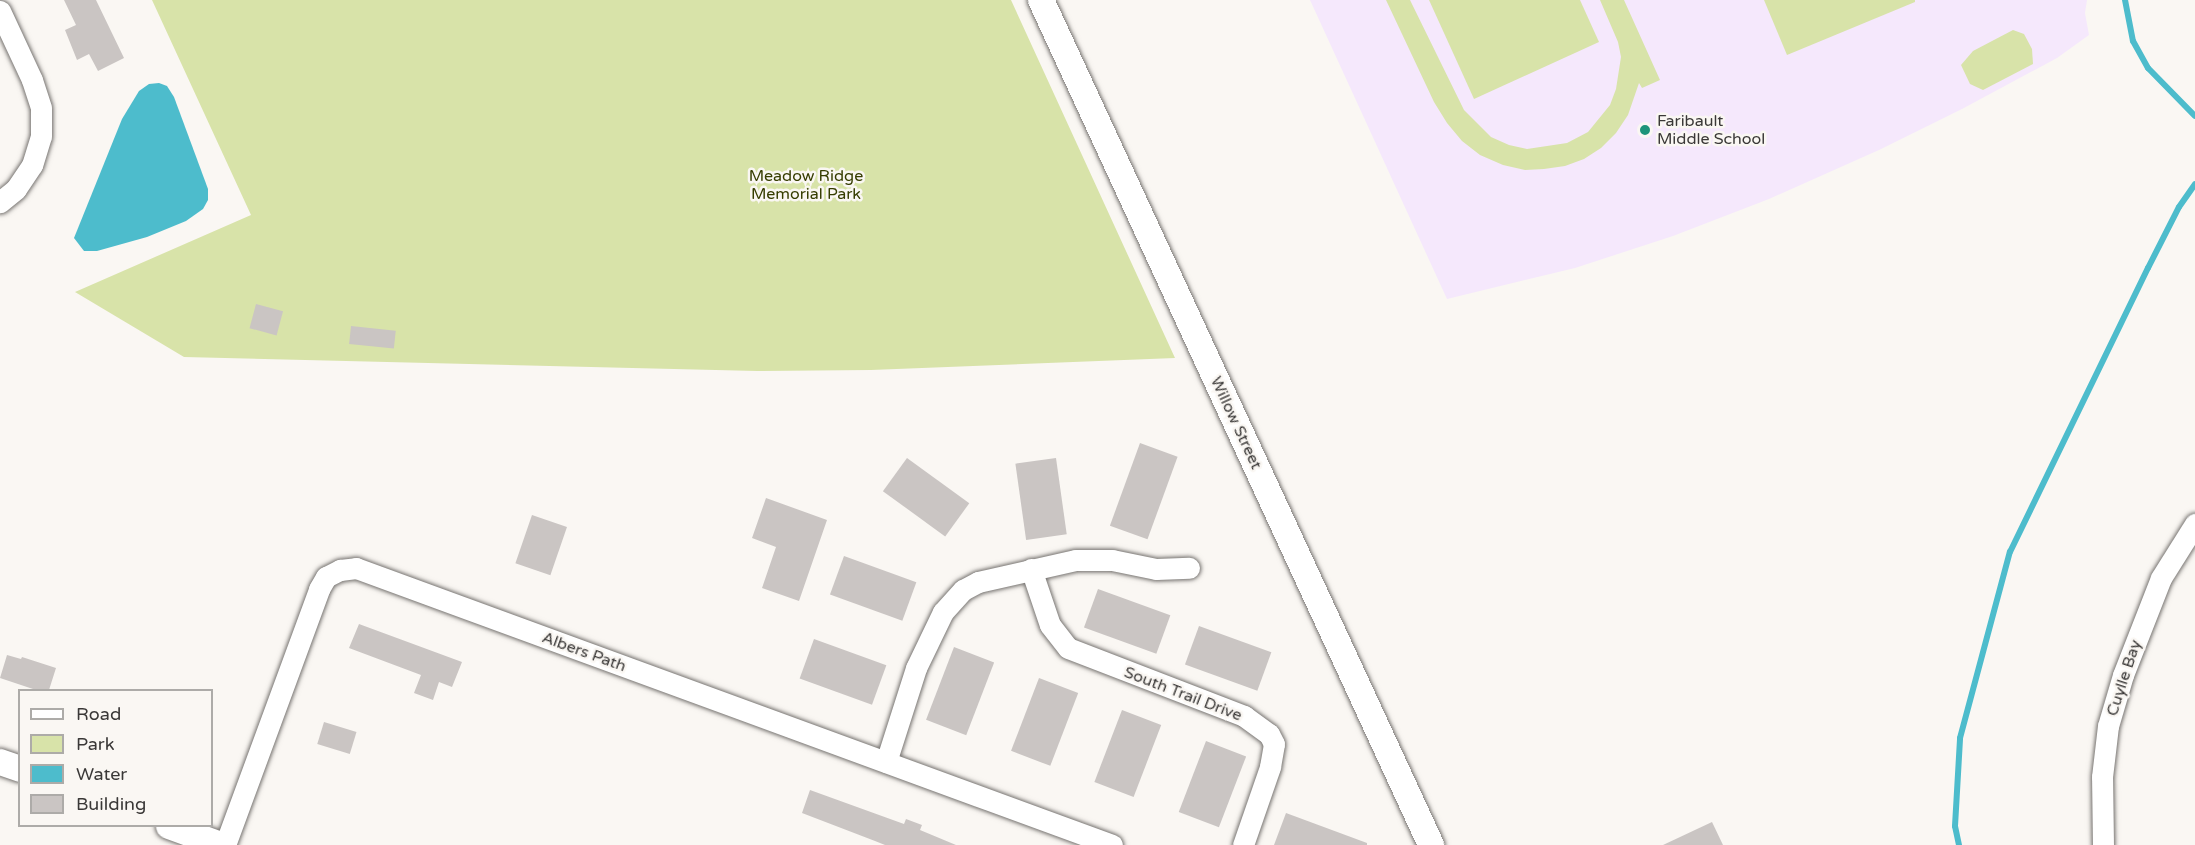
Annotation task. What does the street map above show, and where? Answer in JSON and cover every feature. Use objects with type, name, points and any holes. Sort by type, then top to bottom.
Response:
[{"type":"street","name":"Willow Street","points":[[1041,0],[1431,845]]},
{"type":"street","points":[[0,11],[32,80],[41,108],[41,136],[32,165],[16,189],[0,202]]},
{"type":"street","name":"Cuylle Bay","points":[[2103,845],[2102,777],[2111,716],[2123,675],[2161,578],[2195,524]]},
{"type":"street","points":[[886,762],[916,668],[943,612],[963,590],[978,582],[1076,560],[1112,560],[1156,569],[1189,568]]},
{"type":"street","name":"Albers Path","points":[[223,845],[319,589],[326,577],[340,570],[356,568],[886,762],[1071,838],[1112,845]]},
{"type":"street","name":"South Trail Drive","points":[[1031,569],[1050,625],[1068,648],[1235,712],[1269,734],[1274,744],[1270,767],[1243,845]]},
{"type":"street","points":[[0,762],[18,769]]},
{"type":"street","points":[[174,827],[223,845]]},
{"type":"shaded area","name":"Faribault Middle School","points":[[1310,0],[2087,0],[2085,13],[2089,35],[2057,58],[1962,109],[1879,150],[1769,199],[1673,236],[1575,268],[1447,299]]},
{"type":"green space","name":"Meadow Ridge Memorial Park","points":[[152,0],[1011,0],[1175,358],[871,370],[757,371],[184,357],[75,292],[251,215]]},
{"type":"green space","points":[[1386,0],[1410,0],[1464,110],[1491,137],[1509,145],[1527,149],[1567,143],[1588,132],[1610,105],[1616,89],[1621,57],[1618,42],[1600,0],[1624,0],[1660,80],[1642,88],[1639,83],[1628,115],[1616,133],[1601,148],[1584,159],[1565,166],[1544,169],[1525,170],[1503,165],[1480,155],[1462,141],[1447,123],[1434,102]]},
{"type":"green space","points":[[1429,0],[1580,0],[1599,42],[1474,99]]},
{"type":"green space","points":[[1764,0],[1915,0],[1915,2],[1787,55]]},
{"type":"green space","points":[[2013,30],[2024,34],[2032,49],[2033,64],[1983,90],[1970,84],[1961,65],[1973,51]]},
{"type":"water","points":[[159,83],[167,86],[174,97],[208,189],[208,200],[203,209],[186,221],[147,237],[97,251],[84,251],[74,238],[122,119],[139,91],[149,84]]},
{"type":"building","points":[[64,0],[96,0],[124,58],[98,71],[89,54],[77,60],[65,30],[76,25]]},
{"type":"building","points":[[256,304],[283,311],[277,335],[250,328]]},
{"type":"building","points":[[351,326],[396,331],[394,349],[349,344]]},
{"type":"building","points":[[1140,443],[1178,457],[1147,539],[1110,526]]},
{"type":"building","points":[[907,458],[969,503],[945,536],[883,491]]},
{"type":"building","points":[[1056,458],[1067,534],[1026,540],[1015,464]]},
{"type":"building","points":[[766,498],[827,520],[799,601],[762,588],[776,547],[752,538]]},
{"type":"building","points":[[532,515],[567,527],[550,575],[515,563]]},
{"type":"building","points":[[844,556],[916,582],[902,621],[830,595]]},
{"type":"building","points":[[1098,589],[1170,615],[1156,654],[1084,628]]},
{"type":"building","points":[[359,624],[462,662],[452,687],[439,682],[433,700],[414,693],[421,675],[349,648]]},
{"type":"building","points":[[1199,626],[1271,652],[1257,691],[1185,665]]},
{"type":"building","points":[[814,639],[886,665],[872,705],[800,678]]},
{"type":"building","points":[[954,647],[994,662],[966,735],[926,720]]},
{"type":"building","points":[[7,655],[21,659],[22,657],[56,668],[49,689],[33,689],[0,678]]},
{"type":"building","points":[[1039,678],[1078,693],[1050,766],[1011,751]]},
{"type":"building","points":[[1122,710],[1161,725],[1134,797],[1094,782]]},
{"type":"building","points":[[324,722],[357,732],[350,754],[317,744]]},
{"type":"building","points":[[1206,741],[1246,756],[1219,827],[1179,812]]},
{"type":"building","points":[[810,790],[904,824],[906,819],[922,825],[920,830],[956,845],[885,845],[802,813]]},
{"type":"building","points":[[1286,813],[1367,843],[1367,845],[1274,845]]},
{"type":"building","points":[[1712,822],[1723,845],[1663,845]]},
{"type":"waterway","points":[[2125,0],[2133,41],[2148,68],[2195,116]]},
{"type":"waterway","points":[[1959,845],[1955,826],[1960,738],[2010,552],[2148,268],[2179,207],[2195,184]]},
{"type":"place","name":"Faribault Middle School","points":[[1645,130]]}]
